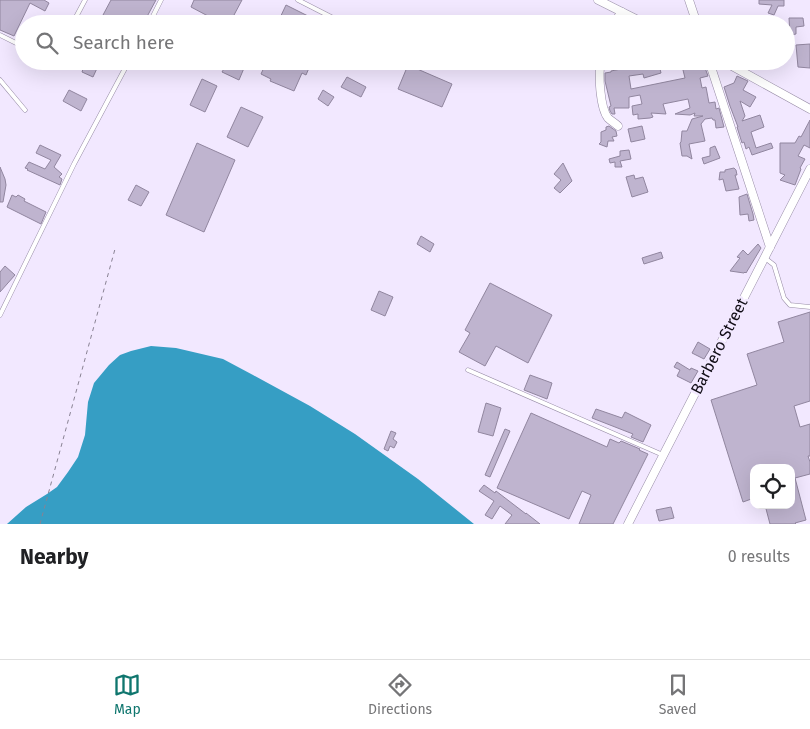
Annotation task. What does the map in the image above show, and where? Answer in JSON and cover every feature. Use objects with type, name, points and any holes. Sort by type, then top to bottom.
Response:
[{"type":"street","points":[[598,0],[628,15]]},
{"type":"street","points":[[689,0],[694,15]]},
{"type":"street","points":[[601,70],[600,87],[605,113],[618,126]]},
{"type":"street","points":[[712,70],[770,246]]},
{"type":"street","points":[[740,70],[810,109]]},
{"type":"street","name":"Barbero Street","points":[[628,524],[810,169]]},
{"type":"lane","points":[[77,15],[85,0]]},
{"type":"lane","points":[[154,15],[161,0]]},
{"type":"lane","points":[[298,0],[327,15]]},
{"type":"lane","points":[[0,36],[15,43]]},
{"type":"lane","points":[[0,315],[74,164],[124,70]]},
{"type":"lane","points":[[0,80],[25,110]]},
{"type":"lane","points":[[764,257],[774,265],[784,298],[790,304],[810,307]]},
{"type":"lane","points":[[468,370],[663,455]]},
{"type":"path","points":[[40,524],[115,249]]},
{"type":"water","points":[[151,346],[176,348],[223,359],[310,406],[355,434],[418,479],[474,524],[7,524],[26,507],[57,487],[78,457],[85,435],[88,402],[94,383],[120,355]]},
{"type":"building","points":[[0,0],[44,0],[49,3],[45,11],[30,3],[24,15],[15,15],[14,36],[0,30]]},
{"type":"building","points":[[111,0],[156,0],[148,15],[103,15]]},
{"type":"building","points":[[194,0],[242,0],[234,15],[206,15],[191,7]]},
{"type":"building","points":[[759,0],[784,0],[784,6],[778,6],[774,15],[768,13],[772,5],[759,4]]},
{"type":"building","points":[[286,5],[306,15],[281,15]]},
{"type":"building","points":[[795,18],[803,18],[804,26],[796,27],[796,34]]},
{"type":"building","points":[[810,44],[810,68],[798,67],[796,45]]},
{"type":"building","points":[[83,70],[96,70],[93,77],[82,72]]},
{"type":"building","points":[[223,70],[243,70],[239,80],[222,72]]},
{"type":"building","points":[[263,70],[308,70],[306,75],[302,73],[294,91],[270,81],[271,79],[261,74]]},
{"type":"building","points":[[406,70],[420,70],[452,84],[442,107],[398,89]]},
{"type":"building","points":[[660,70],[661,73],[644,78],[643,74],[629,76],[631,89],[685,78],[683,70],[706,70],[708,76],[700,78],[702,88],[706,87],[709,103],[715,102],[716,109],[719,108],[724,127],[716,128],[715,120],[712,118],[705,119],[701,124],[705,141],[689,144],[692,159],[682,156],[680,143],[682,131],[687,131],[692,119],[703,116],[694,116],[695,113],[690,115],[675,114],[690,108],[688,99],[663,104],[666,114],[651,113],[653,117],[638,119],[638,114],[633,115],[632,106],[642,104],[640,95],[629,97],[629,108],[614,108],[615,114],[612,114],[605,81],[605,73],[611,71]]},
{"type":"building","points":[[737,76],[748,81],[743,90],[756,97],[750,107],[740,101],[745,116],[742,121],[760,115],[764,127],[751,132],[756,148],[771,143],[773,148],[752,155],[749,147],[746,149],[744,142],[742,143],[724,87],[734,83]]},
{"type":"building","points":[[347,77],[366,87],[361,97],[341,87]]},
{"type":"building","points":[[202,79],[217,86],[205,112],[190,105]]},
{"type":"building","points":[[69,90],[87,99],[81,111],[63,101]]},
{"type":"building","points":[[323,90],[334,97],[328,106],[318,99]]},
{"type":"building","points":[[241,107],[263,117],[248,147],[227,137]]},
{"type":"building","points":[[810,120],[810,148],[804,145],[798,156],[805,159],[795,185],[780,180],[785,175],[780,173],[780,143],[795,143],[799,136],[801,137]]},
{"type":"building","points":[[609,126],[616,131],[617,136],[612,137],[614,141],[608,141],[607,147],[599,144],[601,142],[601,132]]},
{"type":"building","points":[[642,126],[645,139],[631,142],[628,129]]},
{"type":"building","points":[[197,143],[235,160],[204,232],[166,215]]},
{"type":"building","points":[[40,145],[61,155],[54,167],[62,174],[59,177],[62,179],[60,185],[25,168],[29,162],[45,169],[51,160],[36,153]]},
{"type":"building","points":[[715,146],[720,158],[704,164],[702,158],[710,156],[710,148]]},
{"type":"building","points":[[629,150],[631,159],[620,161],[622,167],[615,167],[615,162],[610,163],[609,159],[620,156],[620,151]]},
{"type":"building","points":[[563,163],[572,181],[560,193],[554,188],[561,180],[554,174]]},
{"type":"building","points":[[0,167],[6,185],[3,202],[0,202]]},
{"type":"building","points":[[734,168],[739,189],[726,191],[723,179],[719,180],[720,172]]},
{"type":"building","points":[[634,175],[635,179],[643,177],[648,192],[632,197],[626,177]]},
{"type":"building","points":[[136,185],[149,192],[141,206],[128,200]]},
{"type":"building","points":[[747,194],[754,220],[749,221],[748,214],[740,215],[739,197]]},
{"type":"building","points":[[12,195],[16,197],[18,195],[25,199],[24,201],[46,212],[41,224],[7,207]]},
{"type":"building","points":[[421,236],[434,244],[430,252],[417,244]]},
{"type":"building","points":[[758,244],[761,248],[746,273],[730,271],[740,258],[737,257],[743,250],[748,255]]},
{"type":"building","points":[[661,252],[663,258],[644,264],[642,258]]},
{"type":"building","points":[[5,266],[15,275],[0,292],[0,272]]},
{"type":"building","points":[[490,283],[552,315],[528,363],[496,346],[485,366],[459,352],[470,333],[465,330]]},
{"type":"building","points":[[379,291],[393,297],[385,316],[371,310]]},
{"type":"building","points":[[810,312],[810,401],[794,406],[800,427],[810,424],[810,456],[808,456],[810,474],[795,478],[795,464],[750,464],[750,499],[743,502],[711,400],[757,385],[747,354],[784,342],[778,322]]},
{"type":"building","points":[[698,342],[710,349],[704,359],[692,353]]},
{"type":"building","points":[[677,362],[690,370],[691,368],[698,371],[691,383],[677,376],[680,370],[674,367]]},
{"type":"building","points":[[530,375],[552,383],[547,399],[524,390]]},
{"type":"building","points":[[486,403],[501,408],[493,436],[478,432]]},
{"type":"building","points":[[596,409],[622,418],[625,412],[651,425],[643,442],[631,437],[633,434],[592,418]]},
{"type":"building","points":[[531,413],[607,447],[610,439],[619,443],[621,441],[648,454],[613,524],[579,524],[591,495],[582,491],[569,519],[497,488]]},
{"type":"building","points":[[505,429],[510,431],[490,477],[485,475]]},
{"type":"building","points":[[391,431],[396,433],[393,439],[397,442],[394,448],[390,446],[388,451],[384,449]]},
{"type":"building","points":[[795,478],[806,520],[796,524],[770,524],[766,509],[795,509]]},
{"type":"building","points":[[484,485],[495,493],[496,491],[540,524],[505,524],[512,515],[500,506],[492,519],[485,515],[494,501],[479,491]]},
{"type":"building","points":[[671,507],[674,518],[659,521],[656,510]]}]
